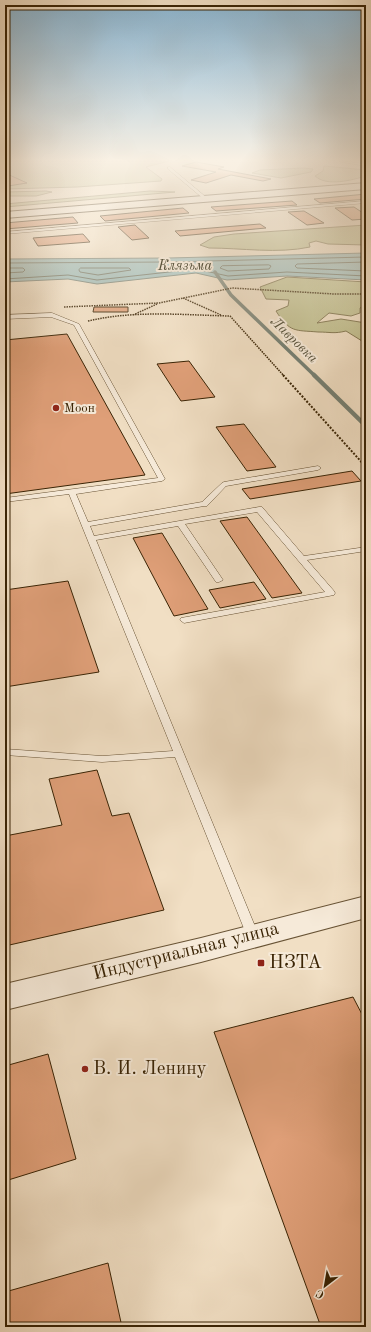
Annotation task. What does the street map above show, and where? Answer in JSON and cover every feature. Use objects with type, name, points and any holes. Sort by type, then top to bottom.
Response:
[{"type":"main road","name":"Индустриальная улица","points":[[5,997],[253,936],[364,905]]},
{"type":"lane","points":[[5,233],[120,223]]},
{"type":"lane","points":[[5,317],[52,315],[76,324],[162,479],[5,500]]},
{"type":"lane","points":[[85,525],[204,504],[224,484],[318,468]]},
{"type":"lane","points":[[72,492],[253,936]]},
{"type":"lane","points":[[91,539],[259,510],[331,593],[184,620]]},
{"type":"lane","points":[[180,523],[219,580]]},
{"type":"lane","points":[[301,559],[366,548]]},
{"type":"lane","points":[[5,752],[102,759],[178,754]]},
{"type":"path","points":[[60,307],[160,303],[228,289],[366,294]]},
{"type":"path","points":[[183,298],[223,316]]},
{"type":"path","points":[[131,315],[160,303]]},
{"type":"path","points":[[76,324],[97,318],[131,315],[230,316],[366,467]]},
{"type":"shaded area","points":[[366,225],[366,245],[328,244],[316,241],[309,243],[310,247],[272,250],[209,248],[200,245],[214,237],[234,234]]},
{"type":"shaded area","points":[[287,277],[366,282],[366,305],[360,308],[360,313],[351,316],[329,313],[317,323],[341,319],[366,323],[366,341],[362,341],[346,331],[335,333],[304,331],[289,327],[276,311],[288,306],[289,300],[266,299],[260,287]]},
{"type":"water","name":"Клязьма","points":[[366,253],[366,280],[287,276],[227,280],[196,273],[97,284],[68,279],[5,282],[5,259],[168,258]]},
{"type":"building","points":[[5,223],[76,223],[5,229]]},
{"type":"building","points":[[304,223],[323,223],[307,225]]},
{"type":"building","points":[[260,224],[266,228],[180,236],[175,231]]},
{"type":"building","points":[[135,225],[149,238],[132,240],[118,227]]},
{"type":"building","points":[[83,234],[90,242],[38,246],[33,238]]},
{"type":"building","points":[[94,307],[128,307],[128,312],[93,312]]},
{"type":"building","name":"Моон","points":[[67,334],[145,475],[5,494],[5,340]]},
{"type":"building","points":[[189,361],[215,397],[181,401],[157,364]]},
{"type":"building","points":[[244,424],[276,467],[247,471],[216,427]]},
{"type":"building","points":[[352,471],[361,481],[250,499],[242,489]]},
{"type":"building","points":[[247,517],[302,593],[272,598],[220,521]]},
{"type":"building","points":[[162,533],[208,609],[174,616],[133,538]]},
{"type":"building","points":[[68,581],[99,672],[5,687],[5,590]]},
{"type":"building","points":[[254,582],[266,599],[220,608],[209,590]]},
{"type":"building","points":[[97,770],[112,816],[129,813],[164,910],[5,946],[5,836],[62,825],[49,779]]},
{"type":"building","points":[[353,997],[366,1022],[366,1327],[321,1327],[214,1032]]},
{"type":"building","points":[[48,1054],[76,1159],[5,1181],[5,1066]]},
{"type":"building","points":[[108,1263],[122,1327],[5,1327],[5,1292]]},
{"type":"waterway","name":"Лавровка","points":[[215,272],[231,295],[315,376]]},
{"type":"waterway","name":"Лавровка","points":[[314,375],[366,426]]},
{"type":"place","name":"Моон","points":[[56,408]]},
{"type":"place","name":"НЗТА","points":[[261,963]]},
{"type":"place","name":"В. И. Ленину","points":[[85,1069]]}]
